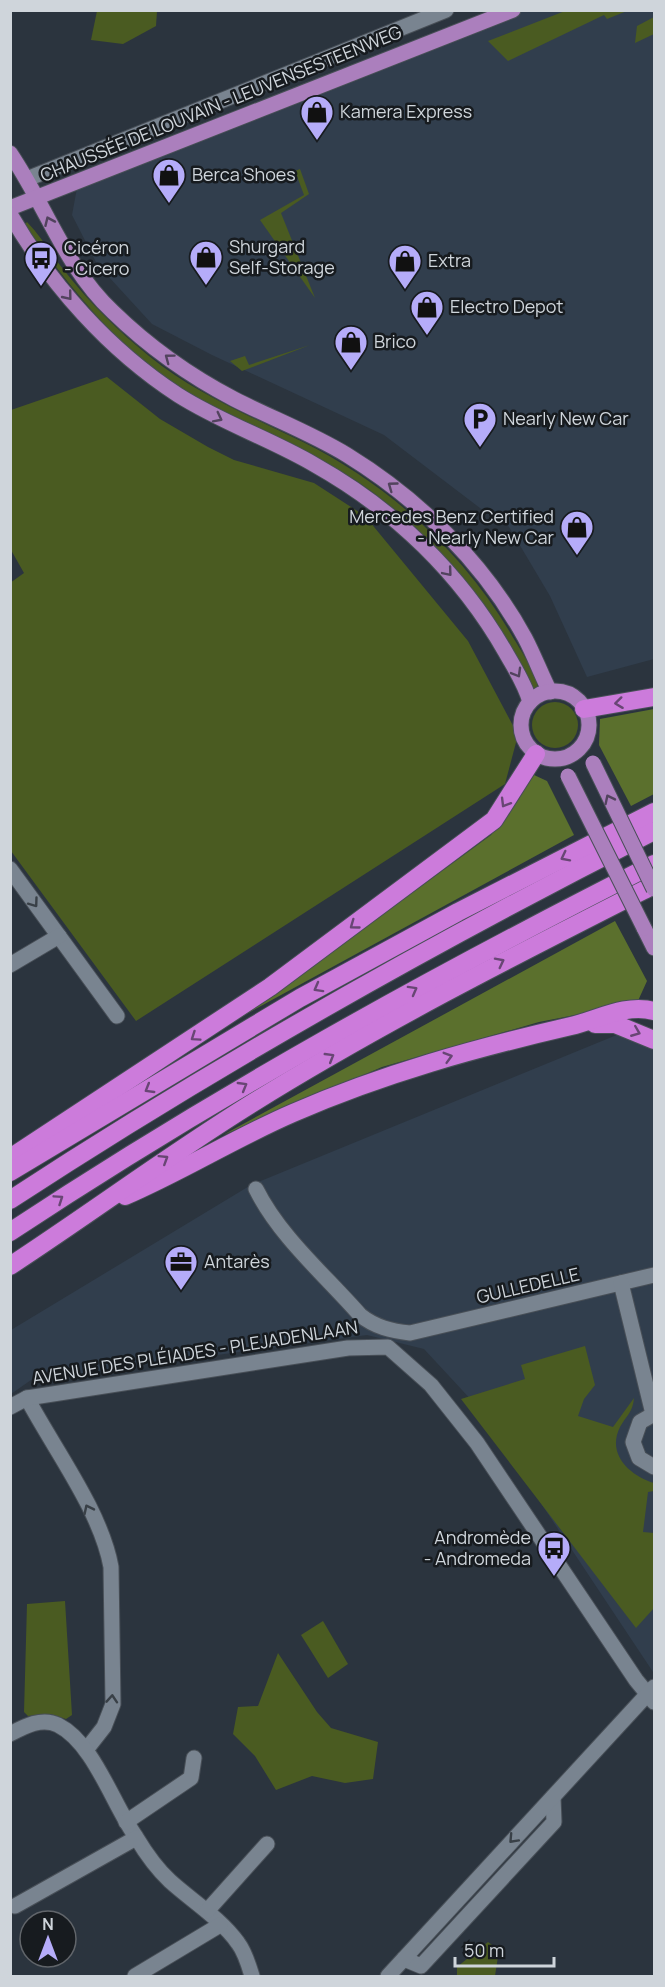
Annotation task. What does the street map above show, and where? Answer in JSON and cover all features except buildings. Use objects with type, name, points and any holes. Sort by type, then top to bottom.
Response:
[{"type":"highway","points":[[584,709],[654,697]]},
{"type":"highway","points":[[10,1158],[270,987],[494,820],[536,754]]},
{"type":"highway","points":[[10,1172],[300,998],[458,912],[654,812]]},
{"type":"highway","points":[[10,1200],[123,1126],[261,1043],[393,968],[654,831]]},
{"type":"highway","points":[[10,1232],[100,1172],[361,1019],[479,953],[654,864]]},
{"type":"highway","points":[[10,1266],[100,1207],[152,1167],[368,1035],[489,968],[654,887]]},
{"type":"highway","points":[[100,1207],[159,1182],[235,1139],[295,1112],[420,1065],[575,1025],[594,1017],[631,1010],[654,1011]]},
{"type":"highway","points":[[575,1025],[615,1024],[654,1040]]},
{"type":"main road","name":"CHAUSSÉE DE LOUVAIN - LEUVENSESTEENWEG","points":[[10,208],[513,10]]},
{"type":"main road","points":[[10,153],[83,279],[112,311],[140,336],[201,381],[347,454],[428,515],[477,566],[496,592],[526,640],[550,692]]},
{"type":"main road","points":[[10,214],[26,242],[86,317],[146,372],[214,416],[314,464],[363,494],[401,524],[438,560],[485,619],[522,682],[530,702]]},
{"type":"main road","points":[[550,692],[570,695],[584,709],[589,726],[583,743],[571,755],[560,759],[546,758],[536,754],[524,740],[521,727],[523,713],[530,702],[550,692]]},
{"type":"main road","points":[[583,743],[654,887]]},
{"type":"main road","points":[[560,759],[654,948]]},
{"type":"street","name":"CHAUSSÉE DE LOUVAIN - LEUVENSESTEENWEG","points":[[27,179],[446,10]]},
{"type":"street","points":[[10,869],[117,1016]]},
{"type":"street","points":[[10,965],[59,936]]},
{"type":"street","name":"GULLEDELLE","points":[[256,1190],[262,1202],[299,1248],[360,1315],[380,1327],[410,1333],[654,1275]]},
{"type":"street","points":[[621,1283],[654,1414],[646,1417],[636,1428],[633,1443],[639,1458],[654,1467]]},
{"type":"street","name":"AVENUE DES PLÉIADES - PLEJADENLAAN","points":[[10,1407],[27,1398],[348,1348],[388,1347],[431,1385],[477,1443],[652,1694]]},
{"type":"street","points":[[27,1398],[80,1492],[107,1548],[111,1567],[113,1704],[104,1727],[86,1750]]},
{"type":"street","points":[[388,1977],[553,1797],[652,1694]]},
{"type":"street","points":[[10,1734],[41,1722],[57,1724],[72,1735],[86,1750],[136,1838],[168,1879],[207,1911],[238,1943],[252,1977]]},
{"type":"street","points":[[126,1822],[191,1779],[194,1758]]},
{"type":"street","points":[[15,1906],[136,1838]]},
{"type":"street","points":[[207,1911],[267,1844]]},
{"type":"street","points":[[135,1977],[220,1925]]},
{"type":"shaded area","points":[[518,11],[654,11],[654,659],[587,677],[550,596],[506,522],[501,524],[384,435],[212,355],[152,324],[97,264],[72,215],[77,188]]},
{"type":"shaded area","points":[[624,1032],[654,1046],[653,1672],[475,1404],[424,1349],[367,1335],[31,1380],[11,1394],[11,1330],[251,1185]]},
{"type":"green space","points":[[97,11],[157,11],[156,26],[123,44],[91,40]]},
{"type":"green space","points":[[565,11],[627,11],[607,19],[604,15],[508,61],[488,41]]},
{"type":"green space","points":[[654,17],[654,34],[635,43],[637,26]]},
{"type":"green space","points":[[300,169],[309,194],[281,213],[315,298],[260,220],[304,195],[295,171]]},
{"type":"green space","points":[[27,222],[93,304],[167,370],[204,393],[334,459],[365,478],[421,523],[447,548],[492,604],[528,662],[538,690],[533,690],[499,632],[464,581],[423,535],[371,491],[349,477],[211,406],[164,378],[122,342],[84,302],[33,236],[25,224]]},
{"type":"green space","points":[[310,345],[242,371],[230,361],[245,356],[249,365]]},
{"type":"green space","points":[[107,377],[160,419],[208,447],[234,460],[314,483],[365,516],[468,641],[518,735],[505,784],[136,1021],[11,851],[10,583],[24,573],[11,550],[11,410]]},
{"type":"green space","points":[[555,702],[571,709],[578,725],[571,741],[555,748],[539,741],[532,725],[539,709]]},
{"type":"green space","points":[[654,709],[654,794],[631,806],[599,745],[600,719]]},
{"type":"green space","points":[[534,775],[547,781],[574,835],[219,1029],[349,939],[491,835]]},
{"type":"green space","points":[[615,921],[647,981],[637,1003],[539,1022],[382,1067],[223,1135]]},
{"type":"green space","points":[[585,1346],[595,1385],[584,1399],[578,1416],[613,1427],[634,1398],[631,1410],[616,1437],[616,1447],[629,1470],[654,1483],[654,1491],[648,1492],[643,1532],[654,1533],[654,1608],[636,1628],[461,1399],[525,1379],[521,1365]]},
{"type":"green space","points":[[65,1601],[72,1715],[66,1719],[50,1714],[28,1716],[24,1712],[27,1604]]},
{"type":"green space","points":[[323,1621],[348,1664],[328,1678],[301,1635]]},
{"type":"green space","points":[[278,1653],[317,1712],[331,1728],[378,1742],[373,1779],[345,1783],[312,1776],[276,1790],[255,1756],[233,1734],[238,1707],[258,1706]]},
{"type":"green space","points":[[488,1942],[499,1950],[495,1976],[457,1976],[457,1967]]},
{"type":"place","name":"Kamera Express","points":[[317,141]]},
{"type":"place","name":"Berca Shoes","points":[[169,204]]},
{"type":"place","name":"Shurgard Self-Storage","points":[[206,286]]},
{"type":"place","name":"Cicéron - Cicero","points":[[41,287]]},
{"type":"place","name":"Extra","points":[[405,290]]},
{"type":"place","name":"Electro Depot","points":[[427,336]]},
{"type":"place","name":"Brico","points":[[351,371]]},
{"type":"place","name":"Nearly New Car","points":[[480,448]]},
{"type":"place","name":"Mercedes Benz Certified - Nearly New Car","points":[[577,556]]},
{"type":"place","name":"Antarès","points":[[181,1291]]},
{"type":"place","name":"Andromède - Andromeda","points":[[554,1577]]}]
